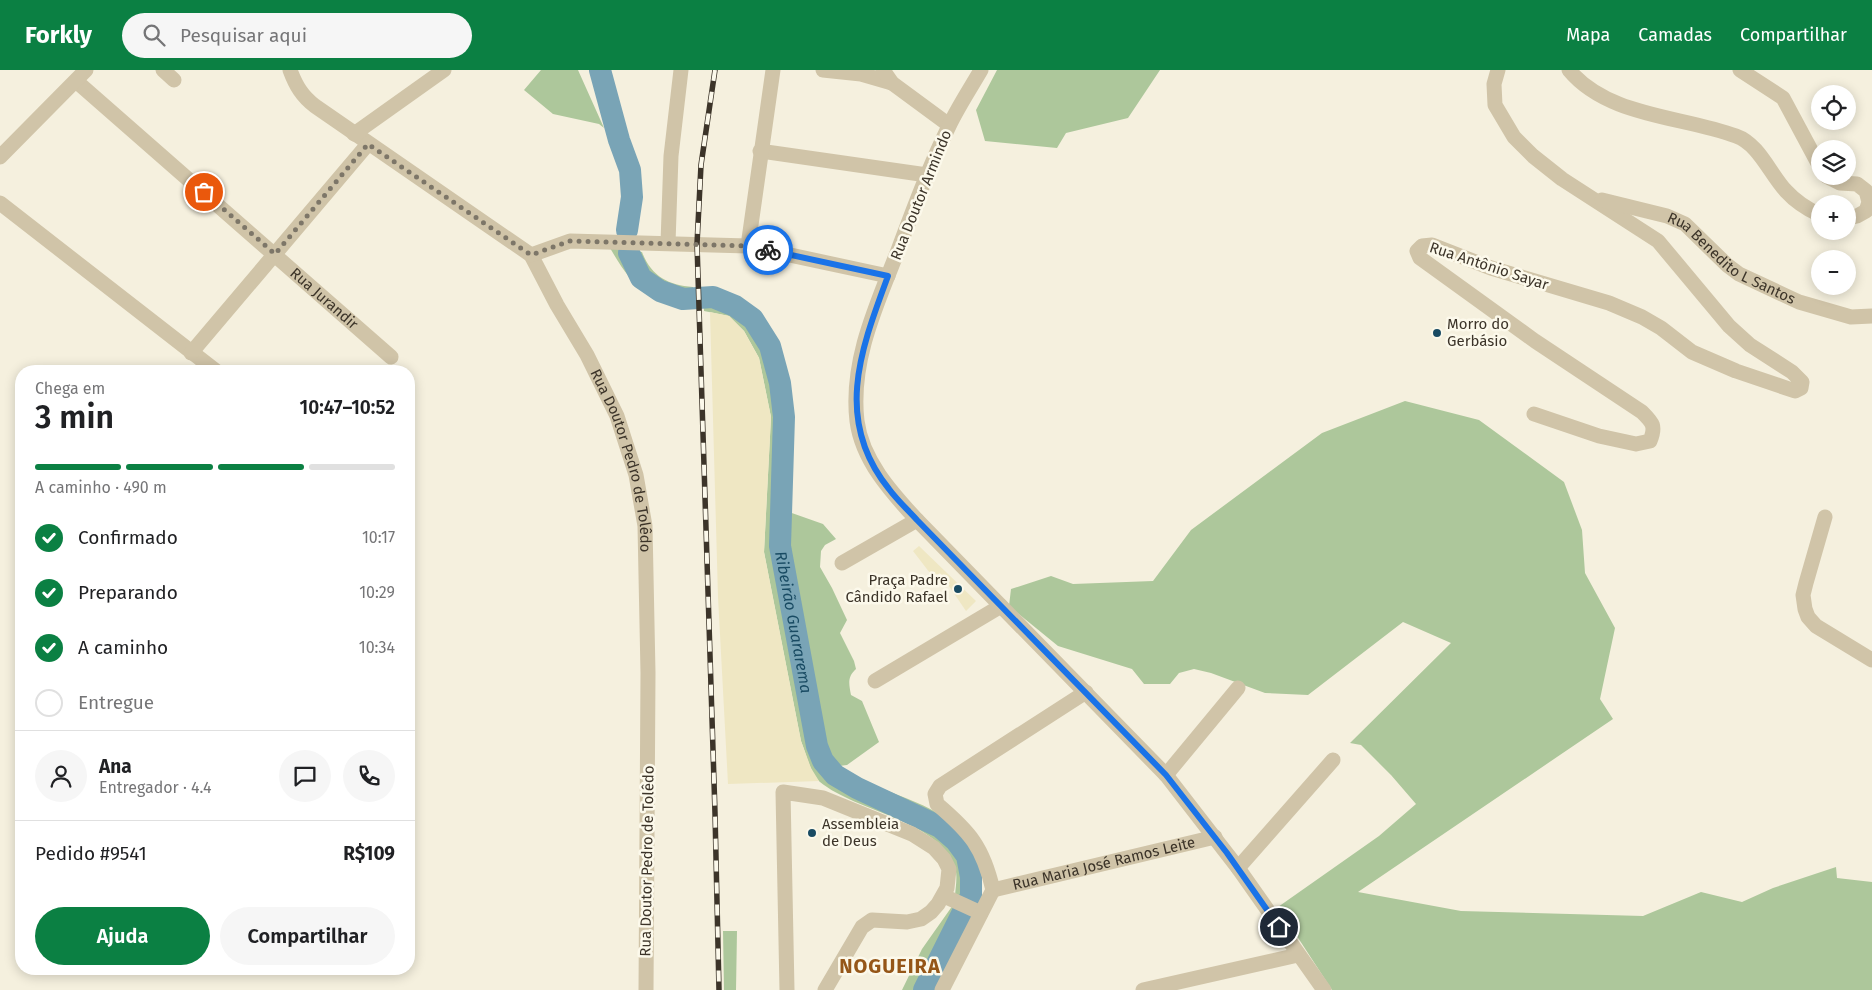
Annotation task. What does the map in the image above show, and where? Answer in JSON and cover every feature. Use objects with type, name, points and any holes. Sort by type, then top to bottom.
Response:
[{"type":"street","name":"Rua Doutor Pedro de Tolêdo","points":[[290,70],[296,85],[304,97],[368,144],[531,255],[557,305],[588,355],[617,416],[636,475],[645,526],[648,673],[646,990]]},
{"type":"street","points":[[354,134],[444,70]]},
{"type":"street","points":[[668,244],[672,156],[681,70]]},
{"type":"street","points":[[748,246],[773,70]]},
{"type":"street","points":[[823,70],[862,72],[892,83],[949,125]]},
{"type":"street","points":[[883,70],[892,83]]},
{"type":"street","name":"Rua Doutor Armindo","points":[[981,70],[949,125],[927,175],[866,333],[860,361],[856,396],[857,422],[862,443],[888,488],[917,520],[1166,775],[1238,868],[1324,990]]},
{"type":"street","name":"Rua Benedito L Santos","points":[[1498,70],[1494,84],[1495,105],[1514,137],[1533,156],[1555,173],[1658,241],[1729,326],[1750,345],[1792,372]]},
{"type":"street","points":[[1569,70],[1588,89],[1623,105],[1657,116],[1738,136],[1754,149],[1786,191],[1811,211]]},
{"type":"street","points":[[1740,70],[1783,98],[1811,150]]},
{"type":"street","points":[[0,157],[81,75]]},
{"type":"street","name":"Rua Jurandir","points":[[81,75],[275,254],[391,357]]},
{"type":"street","points":[[191,353],[368,144]]},
{"type":"street","points":[[760,151],[927,175]]},
{"type":"street","points":[[1856,184],[1866,191],[1869,202],[1866,211],[1856,216]]},
{"type":"street","name":"Rua Benedito L Santos","points":[[1591,197],[1668,216],[1685,224],[1727,265],[1739,274],[1799,302],[1851,317],[1872,316]]},
{"type":"street","points":[[0,203],[208,365]]},
{"type":"street","points":[[531,255],[570,241],[748,246],[888,276]]},
{"type":"street","name":"Rua Antônio Sayar","points":[[1534,414],[1599,436],[1636,444],[1650,441],[1654,432],[1652,422],[1642,412],[1535,341],[1420,258],[1418,252],[1422,246],[1432,245],[1491,268],[1609,303],[1662,328],[1692,352],[1736,371],[1794,391],[1801,388],[1802,382],[1792,372]]},
{"type":"street","points":[[1825,517],[1803,595],[1805,609],[1808,617],[1816,626],[1872,660]]},
{"type":"street","points":[[842,563],[917,520]]},
{"type":"street","points":[[875,681],[1001,606]]},
{"type":"street","points":[[1166,775],[1238,688]]},
{"type":"street","points":[[942,990],[978,912],[993,890],[988,868],[980,850],[954,818],[937,804],[936,794],[940,786],[1086,692]]},
{"type":"street","points":[[1238,868],[1334,760]]},
{"type":"street","points":[[787,990],[783,792],[823,798],[912,834],[934,848],[944,859],[949,869],[947,897]]},
{"type":"street","name":"Rua Maria José Ramos Leite","points":[[993,890],[1215,837]]},
{"type":"street","points":[[947,897],[978,912]]},
{"type":"street","points":[[825,990],[862,926],[872,920],[907,922],[921,919],[947,897]]},
{"type":"street","points":[[1143,990],[1298,955]]},
{"type":"green space","points":[[541,70],[578,70],[604,128],[599,124],[553,114],[524,90]]},
{"type":"green space","points":[[997,70],[1160,70],[1128,118],[1066,133],[1057,148],[985,141],[976,110]]},
{"type":"green space","points":[[610,248],[642,252],[650,267],[661,278],[676,284],[693,287],[694,309],[653,297],[643,290],[626,274]]},
{"type":"green space","points":[[703,288],[726,296],[749,308],[761,318],[767,327],[783,365],[791,406],[792,448],[789,512],[823,524],[836,539],[825,545],[821,551],[820,567],[847,620],[840,633],[856,669],[850,678],[851,695],[862,701],[879,742],[847,765],[839,766],[853,775],[940,814],[954,824],[965,836],[980,870],[981,882],[977,904],[955,895],[956,875],[954,864],[944,849],[930,836],[913,826],[836,792],[820,782],[811,768],[801,741],[764,552],[771,417],[759,358],[744,331],[729,316],[704,311]]},
{"type":"green space","points":[[1405,401],[1479,420],[1564,482],[1582,530],[1585,573],[1615,628],[1600,699],[1613,719],[1358,892],[1461,911],[1643,916],[1701,892],[1742,902],[1773,888],[1836,867],[1837,878],[1872,882],[1872,990],[1332,990],[1278,907],[1379,836],[1416,804],[1361,745],[1350,743],[1451,643],[1403,622],[1308,695],[1265,693],[1211,673],[1194,669],[1179,673],[1170,684],[1144,684],[1132,669],[1058,646],[1009,606],[1011,589],[1051,576],[1073,584],[1153,581],[1191,530],[1322,433]]},
{"type":"green space","points":[[953,905],[972,914],[934,990],[902,990],[922,949]]},
{"type":"green space","points":[[723,931],[737,931],[736,990],[724,990]]},
{"type":"shaded area","points":[[710,312],[729,316],[744,331],[759,358],[771,417],[764,552],[801,741],[811,768],[819,781],[728,784],[718,597]]},
{"type":"shaded area","name":"Praça Padre Cândido Rafael","points":[[919,546],[976,601],[966,611],[940,573],[933,577],[913,551]]},
{"type":"waterway","name":"Ribeirão Guararema","points":[[600,70],[619,140],[630,170],[632,197],[627,230]]},
{"type":"waterway","name":"Ribeirão Guararema","points":[[629,253],[641,278],[660,291],[683,299],[713,297],[735,306],[753,319],[770,346],[780,383],[784,417],[780,546],[817,746],[823,761],[835,775],[857,788],[940,827],[956,841],[967,856],[971,877],[971,896],[924,990]]},
{"type":"railway","points":[[715,70],[701,165],[697,244],[719,990]]},
{"type":"way so far","points":[[204,192],[275,254],[368,144],[531,255],[570,241],[748,246],[768,250]]},
{"type":"place","name":"Morro do Gerbásio","points":[[1437,333]]},
{"type":"place","name":"Praça Padre Cândido Rafael","points":[[958,589]]},
{"type":"place","name":"Assembleia de Deus","points":[[812,833]]},
{"type":"district","name":"NOGUEIRA","points":[[890,966]]},
{"type":"route","points":[[768,250],[888,276],[866,333],[860,361],[856,396],[857,422],[862,443],[874,465],[888,488],[917,520],[1166,775],[1227,853],[1279,927]]}]
